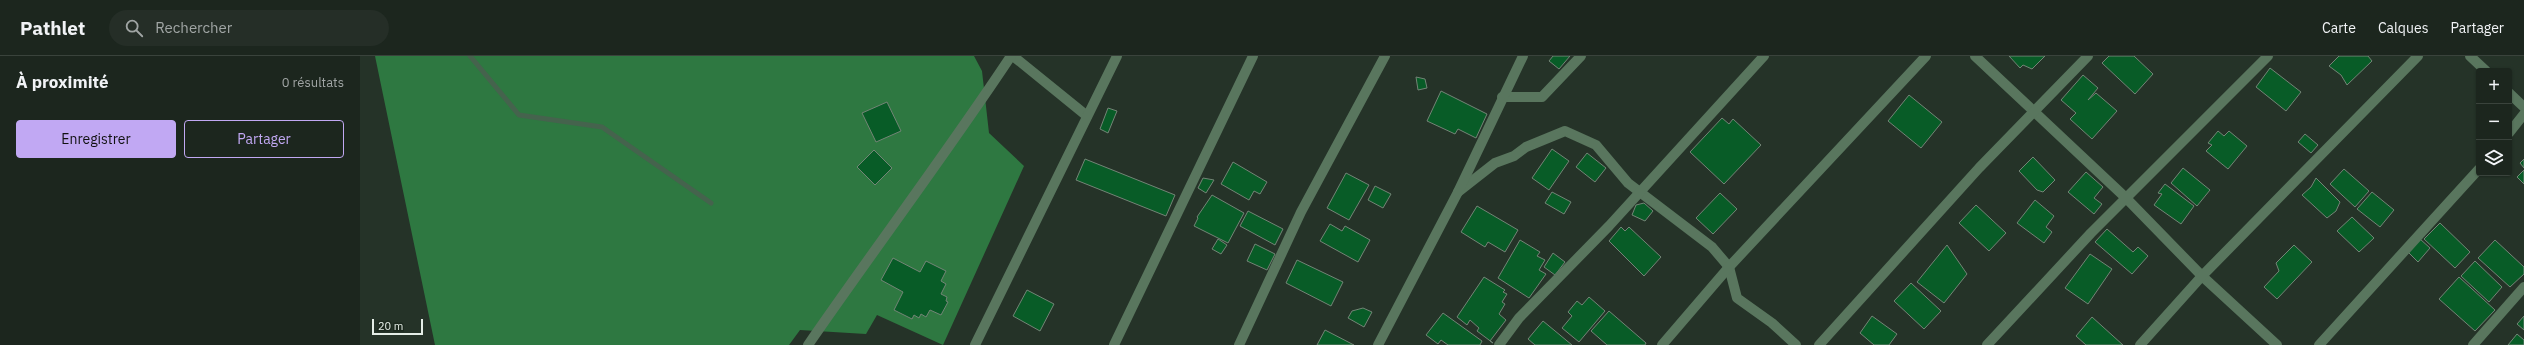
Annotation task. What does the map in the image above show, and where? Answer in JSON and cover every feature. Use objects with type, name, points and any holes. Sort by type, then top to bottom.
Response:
[{"type":"street","points":[[808,345],[877,245],[937,165],[1012,56],[1087,116]]},
{"type":"street","points":[[975,345],[1117,56]]},
{"type":"street","points":[[1114,345],[1253,56]]},
{"type":"street","points":[[1239,345],[1300,212],[1385,56]]},
{"type":"street","points":[[1378,345],[1458,192],[1502,97],[1523,56]]},
{"type":"street","points":[[1502,97],[1542,97],[1581,56]]},
{"type":"street","points":[[1499,345],[1519,318],[1642,191],[1764,56]]},
{"type":"street","points":[[1662,345],[1729,267],[1926,56]]},
{"type":"street","points":[[1976,56],[2126,198],[2202,276],[2277,345]]},
{"type":"street","points":[[1819,345],[1979,168],[2088,56]]},
{"type":"street","points":[[1988,345],[2126,198],[2268,56]]},
{"type":"street","points":[[2140,345],[2202,276],[2418,56]]},
{"type":"street","points":[[2470,56],[2483,68]]},
{"type":"street","points":[[2512,96],[2524,107]]},
{"type":"street","points":[[2512,129],[2524,114]]},
{"type":"street","points":[[1458,192],[1495,163],[1514,156],[1526,147],[1565,131],[1596,145],[1628,183],[1642,191],[1712,246],[1729,267],[1737,298],[1772,323],[1796,345]]},
{"type":"street","points":[[2319,345],[2476,172]]},
{"type":"street","points":[[2473,345],[2524,287]]},
{"type":"green space","points":[[375,56],[974,56],[982,71],[989,133],[1024,166],[943,345],[877,315],[866,334],[800,330],[789,345],[435,345]]},
{"type":"building","points":[[1553,56],[1570,56],[1559,69],[1549,61]]},
{"type":"building","points":[[2009,56],[2045,56],[2032,69],[2023,65],[2020,68]]},
{"type":"building","points":[[2109,56],[2134,56],[2153,74],[2135,94],[2102,63]]},
{"type":"building","points":[[2339,56],[2368,56],[2372,61],[2347,85],[2341,75],[2329,66]]},
{"type":"building","points":[[2270,68],[2301,92],[2286,111],[2256,87]]},
{"type":"building","points":[[2083,75],[2098,88],[2088,100],[2096,93],[2117,111],[2092,139],[2070,119],[2076,113],[2061,100]]},
{"type":"building","points":[[1416,77],[1425,79],[1427,88],[1418,90]]},
{"type":"building","points":[[1441,91],[1487,114],[1476,138],[1458,129],[1455,134],[1427,121]]},
{"type":"building","points":[[1909,95],[1942,122],[1921,148],[1888,121]]},
{"type":"building","points":[[887,102],[901,131],[876,142],[862,113]]},
{"type":"building","points":[[1108,108],[1117,111],[1108,133],[1100,129]]},
{"type":"building","points":[[1722,118],[1729,124],[1733,119],[1761,145],[1724,184],[1690,152]]},
{"type":"building","points":[[2218,131],[2224,136],[2229,131],[2247,146],[2228,169],[2206,151],[2212,145],[2208,143]]},
{"type":"building","points":[[2305,134],[2318,145],[2311,153],[2298,142]]},
{"type":"building","points":[[1552,149],[1569,161],[1549,190],[1532,178]]},
{"type":"building","points":[[874,150],[892,168],[875,185],[857,167]]},
{"type":"building","points":[[1587,153],[1606,168],[1595,182],[1576,167]]},
{"type":"building","points":[[2033,157],[2055,180],[2043,192],[2037,190],[2019,171]]},
{"type":"building","points":[[1085,159],[1175,195],[1166,216],[1076,180]]},
{"type":"building","points":[[2524,159],[2524,168],[2520,163]]},
{"type":"building","points":[[1233,162],[1267,182],[1260,194],[1254,191],[1249,200],[1221,184]]},
{"type":"building","points":[[2183,168],[2210,190],[2197,206],[2171,183]]},
{"type":"building","points":[[2344,169],[2369,191],[2355,207],[2330,184]]},
{"type":"building","points":[[2524,170],[2524,184],[2517,177]]},
{"type":"building","points":[[2086,172],[2103,187],[2094,198],[2102,204],[2094,214],[2068,192]]},
{"type":"building","points":[[1346,173],[1369,185],[1349,220],[1327,208]]},
{"type":"building","points":[[1203,178],[1214,180],[1206,193],[1198,188]]},
{"type":"building","points":[[2316,178],[2340,202],[2336,211],[2327,218],[2302,195],[2311,187]]},
{"type":"building","points":[[2165,184],[2194,206],[2181,224],[2154,205],[2162,194],[2158,193]]},
{"type":"building","points":[[1375,186],[1391,194],[1383,208],[1368,200]]},
{"type":"building","points":[[1552,192],[1571,202],[1564,214],[1545,203]]},
{"type":"building","points":[[2372,192],[2394,210],[2380,227],[2357,209]]},
{"type":"building","points":[[1720,193],[1737,209],[1713,234],[1696,218]]},
{"type":"building","points":[[1212,195],[1244,213],[1228,243],[1194,226],[1198,218],[1197,217]]},
{"type":"building","points":[[2035,200],[2054,216],[2046,227],[2052,232],[2044,243],[2017,223]]},
{"type":"building","points":[[1644,203],[1653,211],[1645,221],[1632,215],[1636,205]]},
{"type":"building","points":[[1976,205],[2006,233],[1989,251],[1959,223]]},
{"type":"building","points":[[1477,206],[1518,230],[1505,252],[1488,242],[1485,247],[1461,232]]},
{"type":"building","points":[[1248,211],[1283,229],[1275,245],[1240,226]]},
{"type":"building","points":[[2352,217],[2374,238],[2359,252],[2337,231]]},
{"type":"building","points":[[2440,223],[2470,252],[2455,268],[2424,239]]},
{"type":"building","points":[[1330,224],[1342,231],[1345,226],[1370,240],[1358,262],[1320,241]]},
{"type":"building","points":[[1621,227],[1625,231],[1629,227],[1661,257],[1644,276],[1609,241]]},
{"type":"building","points":[[2107,229],[2133,252],[2138,247],[2148,256],[2132,274],[2095,242]]},
{"type":"building","points":[[1218,239],[1227,245],[1221,254],[1212,249]]},
{"type":"building","points":[[2420,239],[2430,248],[2418,262],[2408,252]]},
{"type":"building","points":[[1520,240],[1540,252],[1537,256],[1545,260],[1539,270],[1546,274],[1529,298],[1498,278]]},
{"type":"building","points":[[2495,240],[2524,267],[2524,274],[2510,287],[2478,258]]},
{"type":"building","points":[[1255,244],[1275,254],[1267,270],[1247,261]]},
{"type":"building","points":[[1947,245],[1967,274],[1944,303],[1917,282]]},
{"type":"building","points":[[2294,245],[2312,262],[2277,299],[2264,287],[2279,271],[2276,263]]},
{"type":"building","points":[[1553,253],[1565,262],[1555,275],[1544,267]]},
{"type":"building","points":[[2090,254],[2112,269],[2088,304],[2065,288]]},
{"type":"building","points":[[893,258],[920,272],[926,261],[946,271],[941,281],[946,284],[941,294],[947,297],[946,301],[948,302],[941,315],[930,310],[926,317],[921,314],[919,318],[914,315],[912,319],[894,310],[903,292],[881,280]]},
{"type":"building","points":[[1297,260],[1343,282],[1331,306],[1286,283]]},
{"type":"building","points":[[2475,261],[2502,287],[2489,302],[2461,276]]},
{"type":"building","points":[[1484,277],[1505,290],[1503,292],[1507,294],[1502,302],[1505,304],[1499,314],[1506,320],[1490,341],[1477,331],[1479,328],[1470,320],[1467,325],[1457,317]]},
{"type":"building","points":[[2459,277],[2495,310],[2475,331],[2439,299]]},
{"type":"building","points":[[1911,283],[1941,311],[1924,329],[1894,301]]},
{"type":"building","points":[[1027,290],[1054,304],[1040,331],[1013,316]]},
{"type":"building","points":[[1589,297],[1605,311],[1579,342],[1562,328],[1572,316],[1568,312],[1577,301],[1582,305]]},
{"type":"building","points":[[1363,308],[1372,312],[1364,327],[1348,318],[1352,311]]},
{"type":"building","points":[[1609,311],[1646,343],[1645,345],[1607,345],[1591,331]]},
{"type":"building","points":[[1443,313],[1482,341],[1480,345],[1448,345],[1441,340],[1438,344],[1426,335]]},
{"type":"building","points":[[1872,316],[1897,334],[1889,345],[1874,345],[1860,333]]},
{"type":"building","points":[[2524,316],[2524,330],[2517,324]]},
{"type":"building","points":[[2092,317],[2123,345],[2086,345],[2076,336]]},
{"type":"building","points":[[1543,321],[1572,345],[1535,345],[1528,339]]},
{"type":"building","points":[[1325,330],[1354,345],[1317,345]]},
{"type":"building","points":[[2517,334],[2524,340],[2524,345],[2508,345]]},
{"type":"waterway","points":[[470,56],[519,115],[602,127],[711,203]]}]
